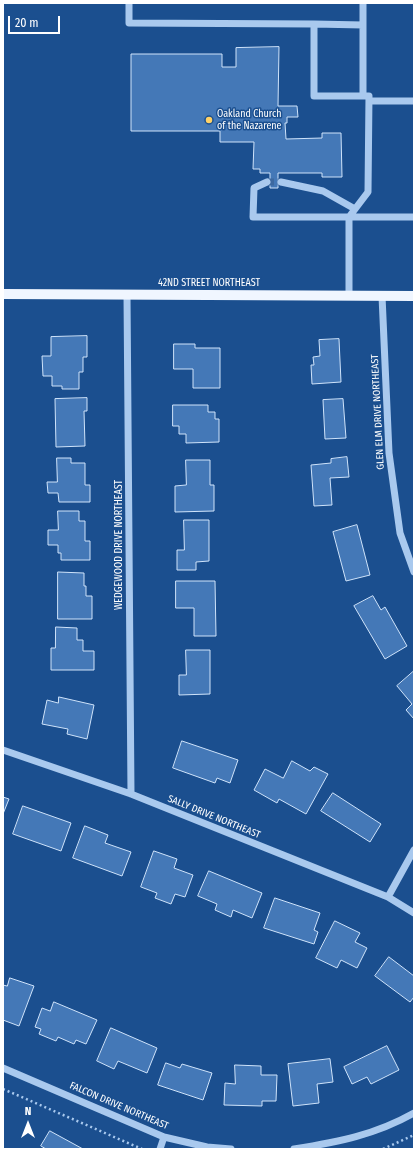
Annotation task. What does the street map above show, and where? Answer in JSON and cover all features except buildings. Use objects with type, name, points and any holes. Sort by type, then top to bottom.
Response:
[{"type":"main road","name":"42ND STREET NORTHEAST","points":[[3,294],[414,296]]},
{"type":"street","points":[[129,3],[129,23],[363,25]]},
{"type":"street","points":[[349,296],[349,217],[368,192],[363,3]]},
{"type":"street","points":[[314,24],[314,96],[414,101]]},
{"type":"street","points":[[267,182],[254,188],[253,217],[414,217]]},
{"type":"street","points":[[281,182],[323,191],[355,209]]},
{"type":"street","name":"WEDGEWOOD DRIVE NORTHEAST","points":[[127,295],[131,794]]},
{"type":"street","name":"GLEN ELM DRIVE NORTHEAST","points":[[382,296],[389,453],[400,533],[414,572]]},
{"type":"street","name":"SALLY DRIVE NORTHEAST","points":[[3,750],[131,794],[388,897],[414,913]]},
{"type":"street","points":[[388,897],[414,850]]},
{"type":"street","name":"FALCON DRIVE NORTHEAST","points":[[3,1068],[164,1137],[207,1147],[231,1149]]},
{"type":"street","points":[[294,1149],[342,1142],[396,1123],[414,1113]]},
{"type":"street","points":[[160,1149],[164,1137]]},
{"type":"path","points":[[3,1089],[139,1148]]},
{"type":"path","points":[[383,1149],[414,1135]]},
{"type":"tunnel","points":[[267,182],[281,182]]},
{"type":"place","name":"Oakland Church of the Nazarene","points":[[209,120]]}]
